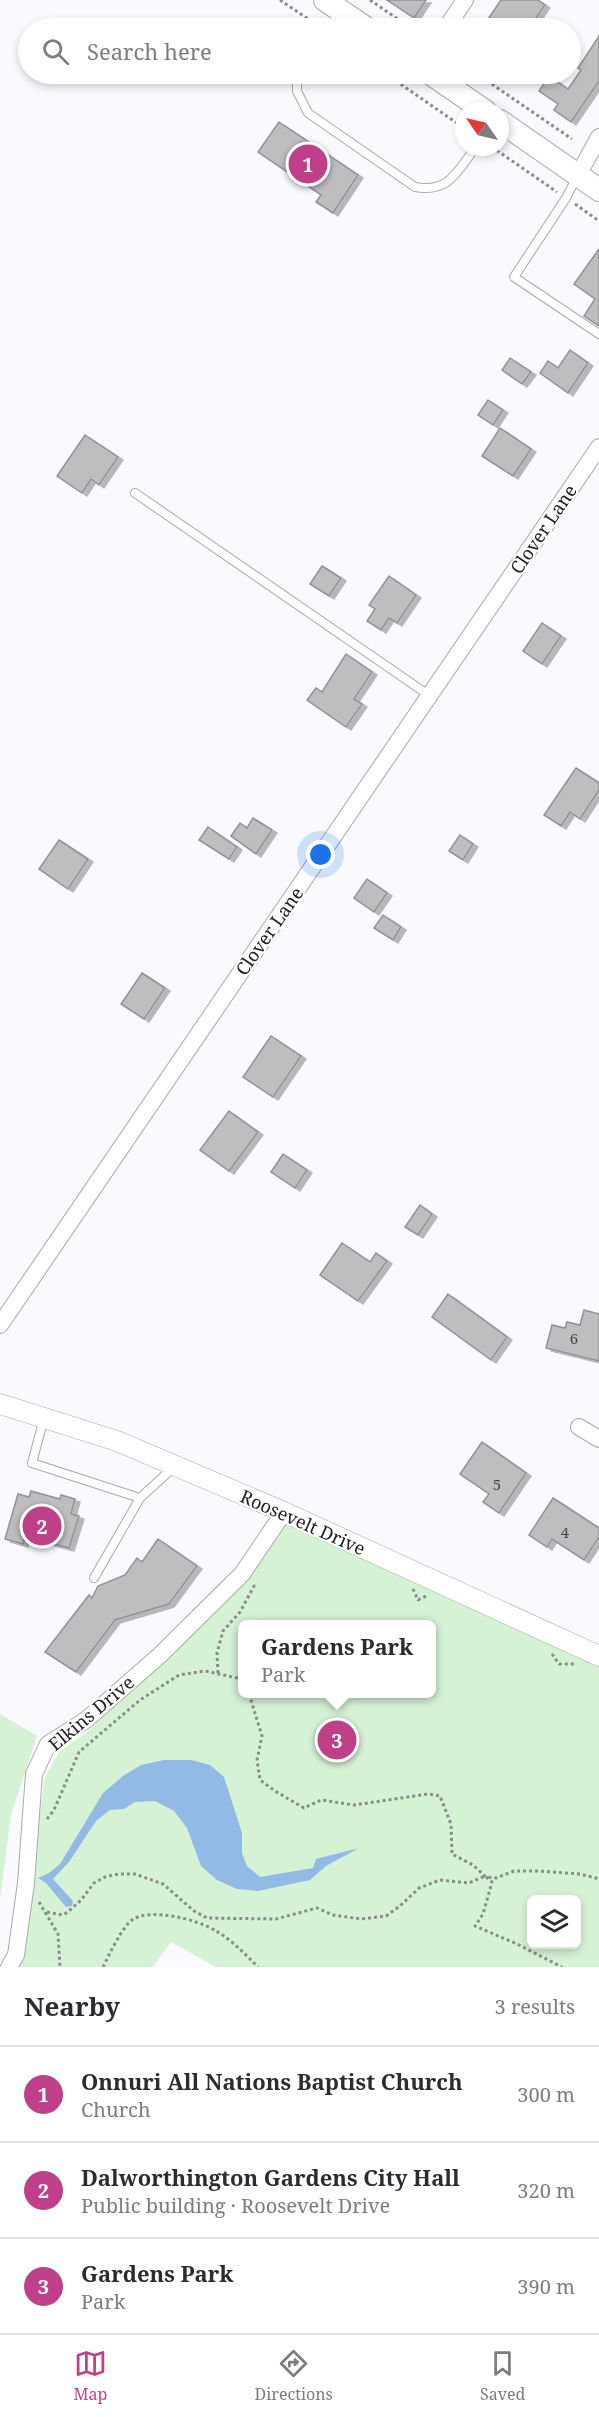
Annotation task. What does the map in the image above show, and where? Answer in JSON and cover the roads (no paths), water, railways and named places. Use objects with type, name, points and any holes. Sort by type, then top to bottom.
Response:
[{"type":"main road","points":[[446,84],[472,102]]},
{"type":"main road","points":[[509,127],[599,190]]},
{"type":"street","points":[[453,18],[465,0]]},
{"type":"street","points":[[578,175],[599,137]]},
{"type":"street","name":"Clover Lane","points":[[0,1325],[599,447]]},
{"type":"street","name":"Roosevelt Drive","points":[[0,1404],[117,1441],[284,1512],[599,1656]]},
{"type":"street","points":[[579,1427],[599,1439]]},
{"type":"street","name":"Elkins Drive","points":[[9,1967],[16,1955],[26,1882],[34,1774],[48,1744],[86,1720],[159,1655],[242,1574],[284,1512]]},
{"type":"lane","points":[[297,84],[297,91],[308,113],[415,187],[442,187],[450,181],[469,156]]},
{"type":"lane","points":[[578,175],[566,198],[514,277],[599,334]]},
{"type":"lane","points":[[135,493],[430,696]]},
{"type":"lane","points":[[44,1418],[32,1462],[140,1498]]},
{"type":"lane","points":[[94,1578],[140,1498],[175,1466]]},
{"type":"water","points":[[164,1760],[191,1760],[210,1765],[224,1777],[242,1833],[242,1853],[247,1866],[260,1877],[313,1868],[316,1859],[359,1848],[326,1866],[310,1880],[258,1891],[237,1889],[217,1880],[201,1866],[187,1828],[174,1811],[155,1801],[135,1802],[124,1809],[110,1810],[96,1821],[69,1862],[53,1879],[73,1901],[72,1906],[66,1907],[46,1883],[38,1878],[60,1864],[103,1793],[123,1776],[141,1765]]},
{"type":"place","name":"Onnuri All Nations Baptist Church","points":[[308,164]]},
{"type":"place","name":"Dalworthington Gardens City Hall","points":[[42,1526]]},
{"type":"place","name":"Gardens Park","points":[[337,1740]]}]
